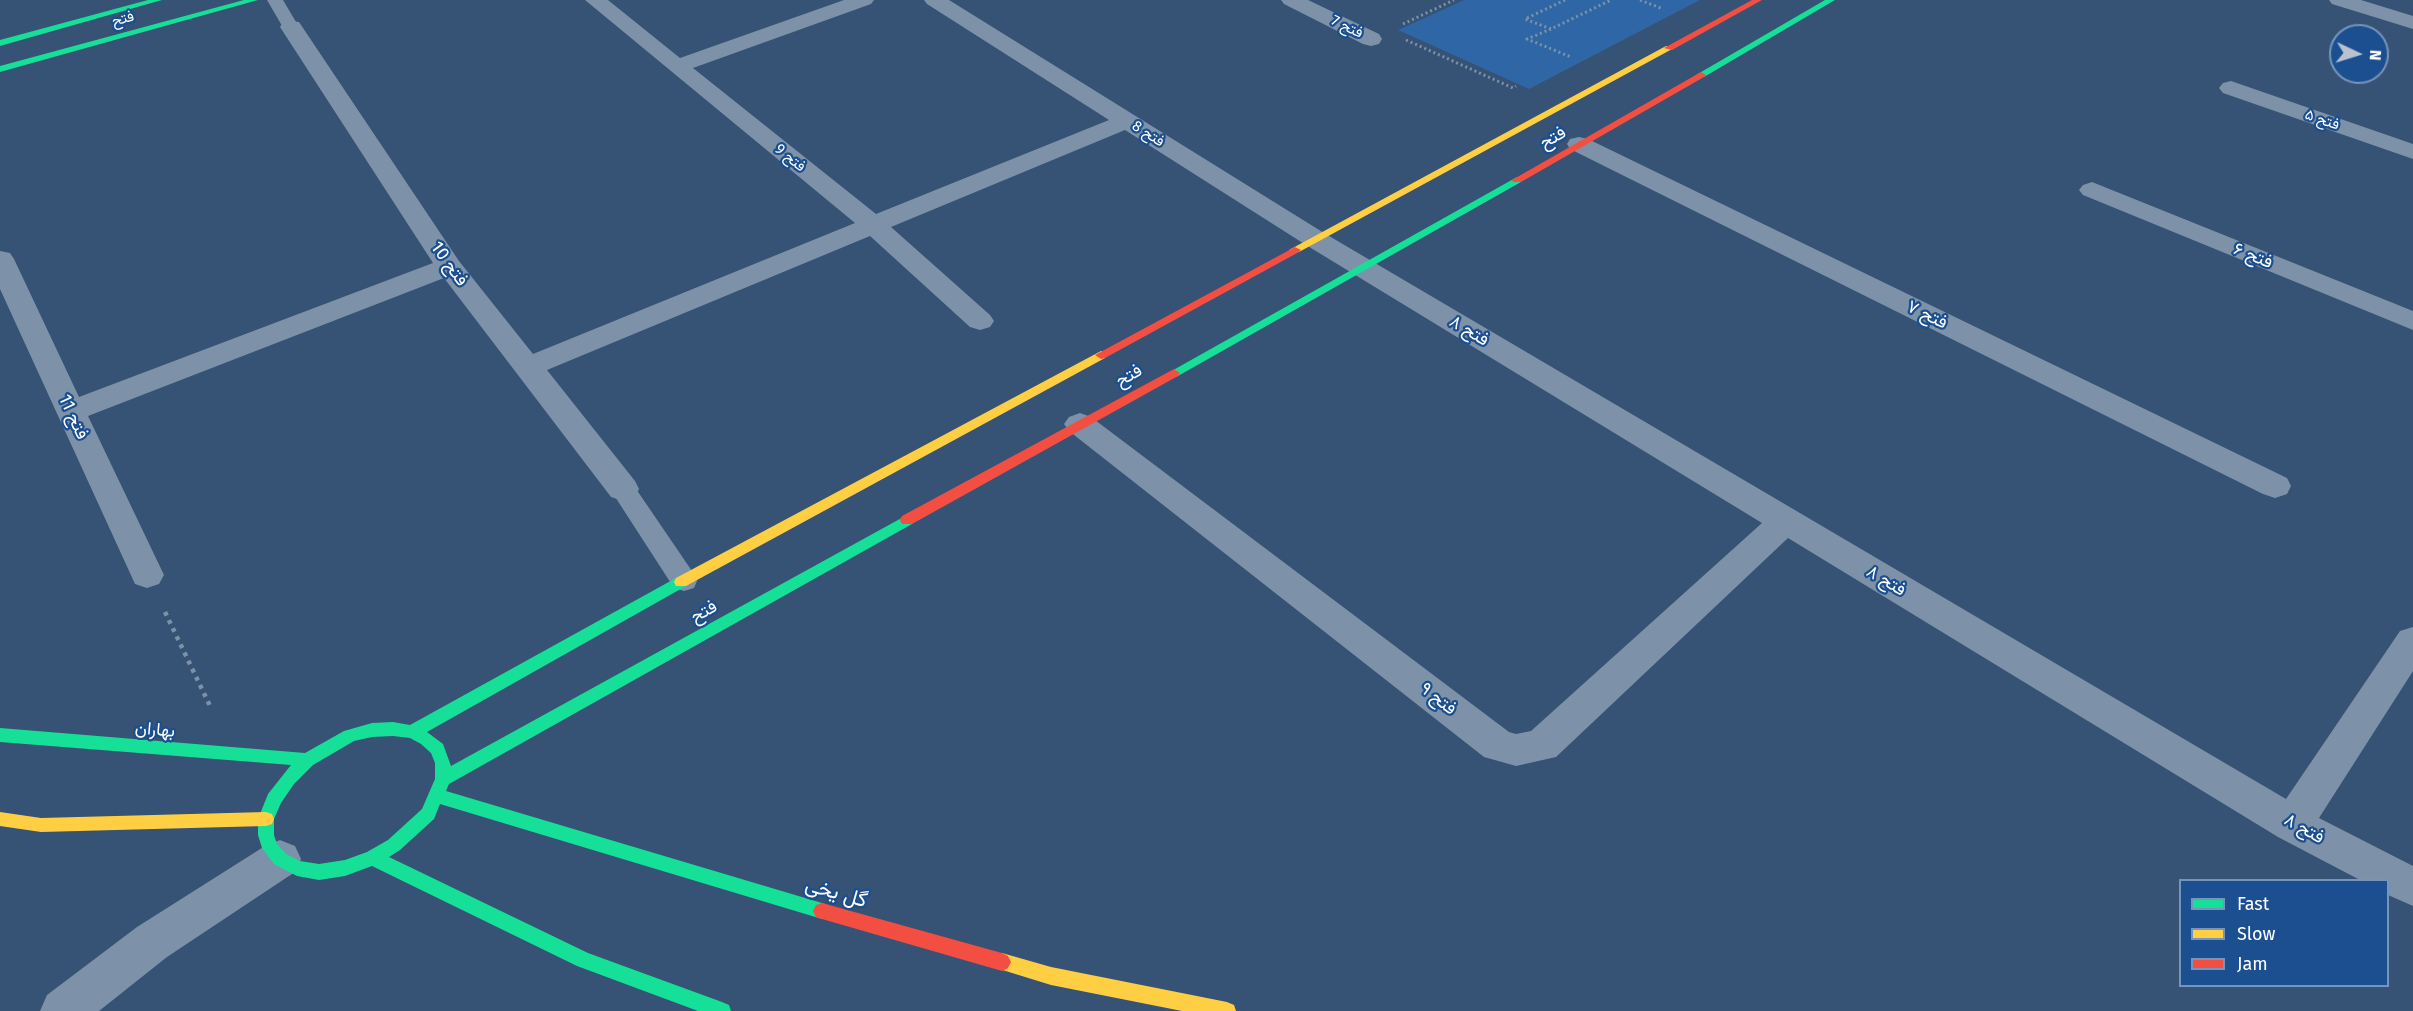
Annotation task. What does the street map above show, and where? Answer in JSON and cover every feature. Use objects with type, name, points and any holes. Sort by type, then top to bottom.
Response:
[{"type":"street","name":"فتح","points":[[0,43],[158,0]]},
{"type":"street","name":"فتح","points":[[0,69],[254,0]]},
{"type":"street","name":"فتح 9","points":[[595,0],[873,225],[980,321]]},
{"type":"street","points":[[678,66],[864,0]]},
{"type":"street","name":"فتح 8","points":[[934,0],[1363,268]]},
{"type":"street","name":"فتح 7","points":[[1291,0],[1371,39]]},
{"type":"street","name":"فتح","points":[[412,732],[684,581],[1758,0]]},
{"type":"street","name":"فتح","points":[[443,779],[1363,268],[1831,0]]},
{"type":"street","points":[[2339,0],[2413,23]]},
{"type":"street","name":"فتح 10","points":[[291,27],[448,266],[623,489]]},
{"type":"street","name":"فتح ۵","points":[[2231,88],[2413,152]]},
{"type":"street","points":[[528,367],[1127,121]]},
{"type":"street","name":"فتح ۷","points":[[1579,144],[2275,486]]},
{"type":"street","name":"فتح ۶","points":[[2092,190],[2413,321]]},
{"type":"street","name":"فتح 11","points":[[0,259],[147,575]]},
{"type":"street","points":[[71,411],[448,266]]},
{"type":"street","name":"فتح ۸","points":[[1363,268],[2292,824],[2413,887]]},
{"type":"street","name":"فتح ۹","points":[[1080,424],[1498,745],[1516,750],[1542,745],[1785,520]]},
{"type":"street","points":[[2292,824],[2413,641]]},
{"type":"street","points":[[393,729],[412,732],[427,739],[437,749],[443,762],[443,779],[428,814],[412,830],[373,858],[345,868],[319,872],[297,868],[280,859],[270,848],[266,835],[266,819],[274,799],[288,779],[307,760],[350,736],[372,730],[393,729]]},
{"type":"street","name":"بهاران","points":[[0,735],[307,760]]},
{"type":"street","name":"گل یخی","points":[[437,796],[763,894],[1051,976],[1227,1011]]},
{"type":"street","points":[[0,819],[41,825],[266,819]]},
{"type":"street","points":[[373,858],[583,960],[722,1011]]},
{"type":"street","points":[[63,1011],[152,942],[280,859]]},
{"type":"lane","points":[[275,0],[291,27]]},
{"type":"lane","points":[[623,489],[684,581]]},
{"type":"path","points":[[1397,27],[1454,0]]},
{"type":"path","points":[[1551,29],[1526,19],[1565,0]]},
{"type":"path","points":[[1579,53],[1569,58],[1527,39],[1611,0]]},
{"type":"path","points":[[1654,15],[1665,9]]},
{"type":"path","points":[[1398,36],[1513,88],[1522,83]]},
{"type":"path","points":[[147,575],[233,754]]},
{"type":"shaded area","points":[[1464,0],[1700,0],[1529,89],[1398,30]]},
{"type":"traffic: fast","points":[[0,43],[158,0]]},
{"type":"traffic: fast","points":[[0,69],[254,0]]},
{"type":"traffic: fast","points":[[1701,75],[1831,0]]},
{"type":"traffic: fast","points":[[1174,373],[1517,180]]},
{"type":"traffic: fast","points":[[443,779],[907,520]]},
{"type":"traffic: fast","points":[[412,732],[681,582]]},
{"type":"traffic: fast","points":[[393,729],[412,732],[427,739],[437,749],[443,763],[443,779],[428,814],[394,845],[373,858],[345,868],[319,872],[297,868],[280,859],[270,848],[266,835],[266,819],[274,799],[288,779],[307,760],[350,736],[372,730],[393,729]]},
{"type":"traffic: fast","points":[[0,735],[307,760]]},
{"type":"traffic: fast","points":[[437,796],[822,911]]},
{"type":"traffic: fast","points":[[373,858],[583,960],[722,1011]]},
{"type":"traffic: slow","points":[[1295,250],[1669,48]]},
{"type":"traffic: slow","points":[[681,582],[1101,355]]},
{"type":"traffic: slow","points":[[0,819],[41,825],[266,819]]},
{"type":"traffic: slow","points":[[1002,962],[1051,976],[1227,1011]]},
{"type":"traffic: jam","points":[[1669,48],[1758,0]]},
{"type":"traffic: jam","points":[[1517,180],[1701,75]]},
{"type":"traffic: jam","points":[[1101,355],[1295,250]]},
{"type":"traffic: jam","points":[[907,520],[1174,373]]},
{"type":"traffic: jam","points":[[822,911],[1002,962]]}]
